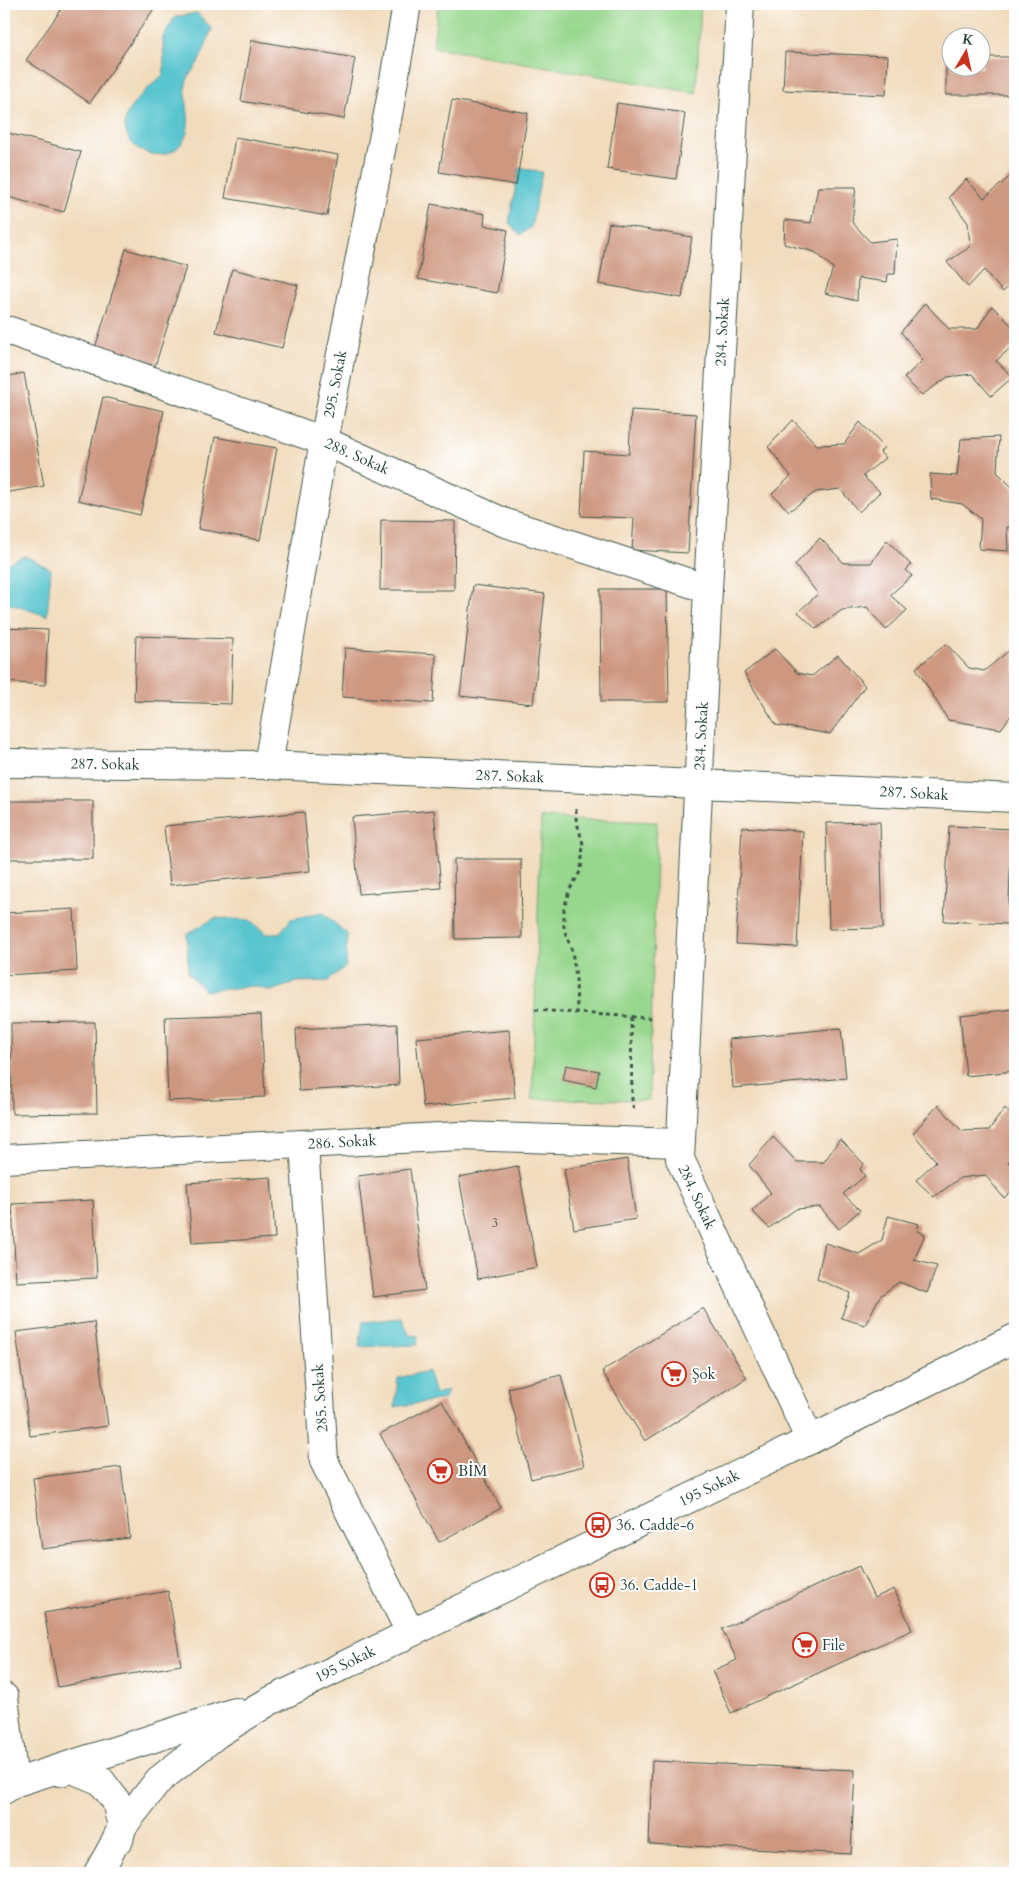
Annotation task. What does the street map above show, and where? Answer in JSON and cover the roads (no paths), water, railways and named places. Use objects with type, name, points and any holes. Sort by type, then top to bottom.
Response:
[{"type":"street","name":"295. Sokak","points":[[268,765],[324,441],[389,109],[407,4]]},
{"type":"street","name":"284. Sokak","points":[[740,4],[708,589],[680,1159],[810,1440]]},
{"type":"street","name":"288. Sokak","points":[[4,333],[10,331],[324,441],[503,522],[708,589]]},
{"type":"street","name":"287. Sokak","points":[[4,763],[268,765],[1015,798]]},
{"type":"street","name":"286. Sokak","points":[[4,1159],[460,1136],[680,1143]]},
{"type":"street","name":"285. Sokak","points":[[304,1144],[324,1461],[410,1632]]},
{"type":"street","name":"195 Sokak","points":[[268,1702],[810,1440],[1015,1338]]},
{"type":"street","points":[[4,1697],[7,1789]]},
{"type":"street","points":[[7,1789],[268,1702]]},
{"type":"street","points":[[98,1873],[112,1850],[122,1827],[159,1780],[217,1734],[268,1702]]},
{"type":"street","points":[[7,1789],[72,1769],[101,1781],[116,1801],[122,1827],[112,1873]]},
{"type":"water","points":[[197,13],[212,29],[199,61],[189,75],[186,84],[188,123],[185,137],[181,144],[173,151],[153,154],[143,151],[128,138],[125,128],[126,117],[137,100],[164,74],[163,37],[175,17]]},
{"type":"water","points":[[519,168],[542,172],[531,227],[520,235],[509,223]]},
{"type":"water","points":[[25,556],[51,569],[47,616],[4,602],[4,565]]},
{"type":"water","points":[[323,913],[347,934],[346,966],[328,981],[297,982],[271,991],[254,986],[205,991],[188,973],[187,934],[215,918],[250,920],[266,934],[279,934],[291,919]]},
{"type":"water","points":[[402,1318],[409,1335],[418,1336],[417,1345],[359,1347],[363,1322]]},
{"type":"water","points":[[428,1371],[435,1394],[448,1390],[445,1399],[395,1407],[398,1378]]},
{"type":"place","name":"Şok","points":[[674,1374]]},
{"type":"place","name":"BİM","points":[[440,1471]]},
{"type":"place","name":"36. Cadde-6","points":[[598,1525]]},
{"type":"place","name":"36. Cadde-1","points":[[602,1585]]},
{"type":"place","name":"File","points":[[805,1645]]}]
